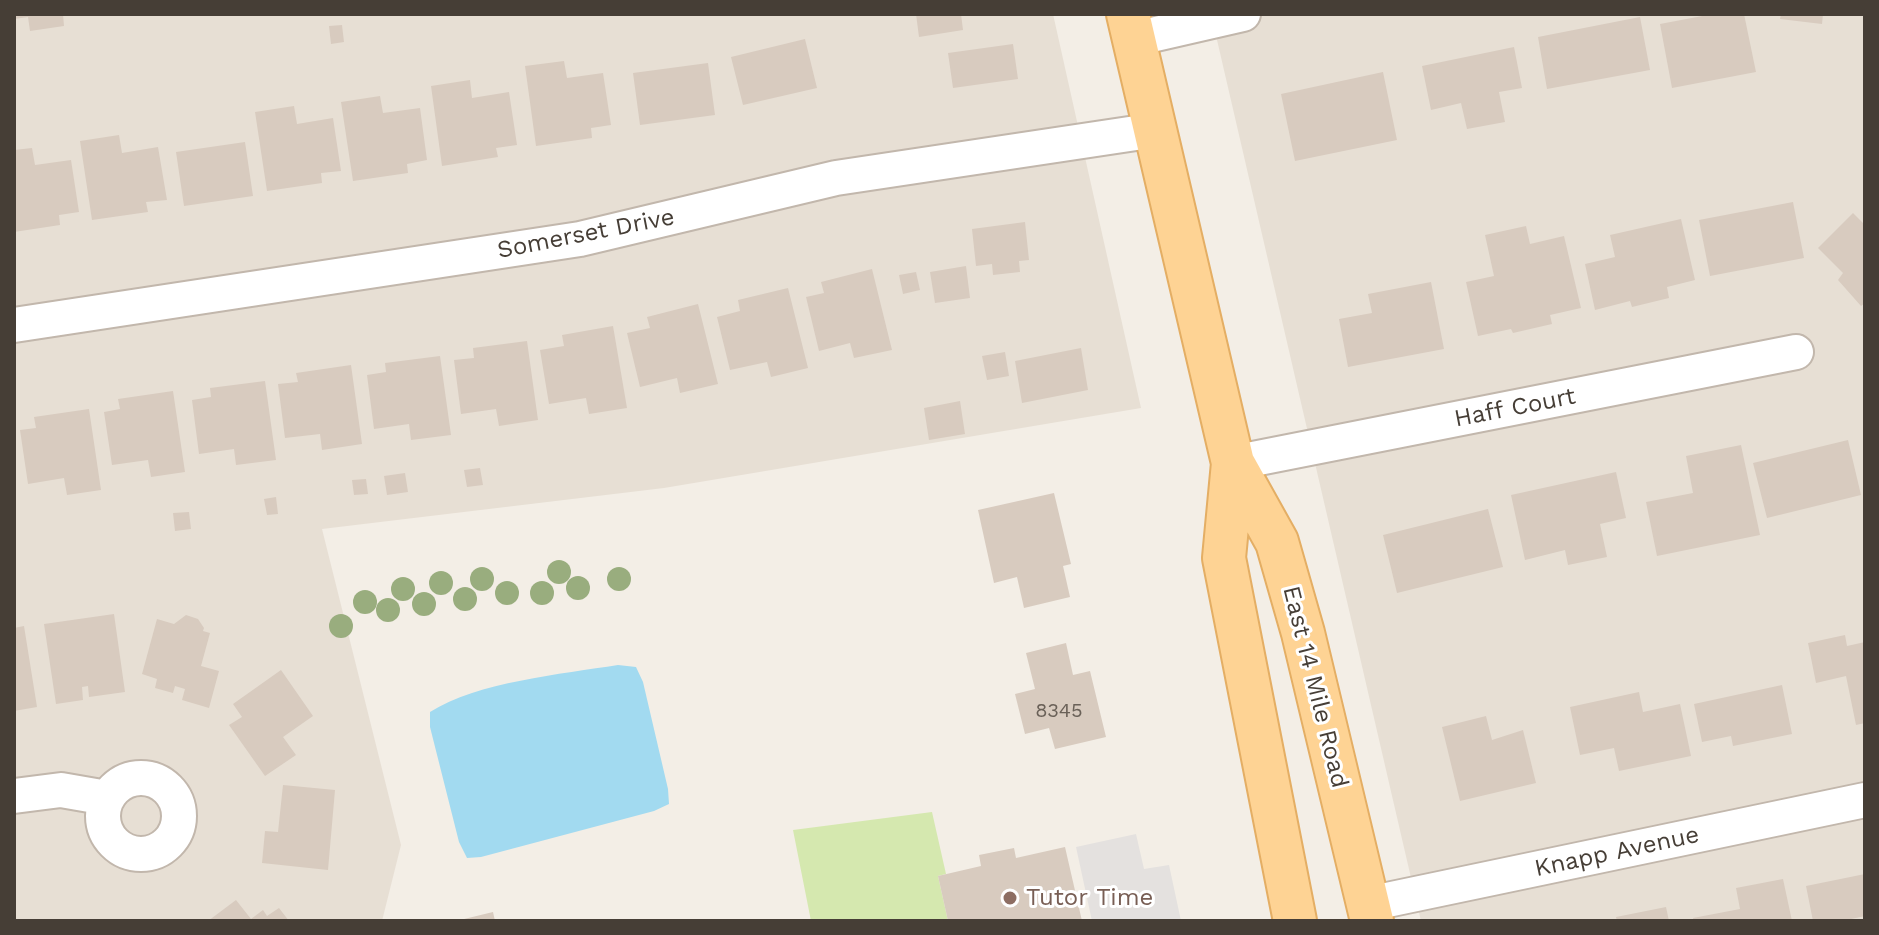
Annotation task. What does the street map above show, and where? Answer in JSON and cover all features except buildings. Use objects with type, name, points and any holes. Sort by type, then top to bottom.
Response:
[{"type":"main road","name":"East 14 Mile Road","points":[[1131,26],[1233,463],[1277,542],[1303,633],[1370,913]]},
{"type":"main road","name":"East 14 Mile Road","points":[[1233,463],[1224,558],[1295,921]]},
{"type":"street","points":[[1131,26],[1243,14]]},
{"type":"street","name":"Somerset Drive","points":[[14,325],[580,239],[836,178],[1156,130]]},
{"type":"street","name":"Haff Court","points":[[1233,463],[1796,352]]},
{"type":"street","points":[[14,796],[61,790],[107,798]]},
{"type":"street","name":"Knapp Avenue","points":[[1370,913],[1865,800]]},
{"type":"shaded area","points":[[14,14],[1053,14],[1141,408],[664,488],[322,529],[401,845],[382,921],[14,921]]},
{"type":"shaded area","points":[[1211,14],[1865,14],[1865,921],[1421,921]]},
{"type":"shaded area","points":[[1136,834],[1144,869],[1169,865],[1181,921],[1092,921],[1076,847]]},
{"type":"green space","points":[[932,812],[946,874],[938,876],[948,921],[811,921],[793,830]]},
{"type":"water","points":[[618,665],[636,667],[643,682],[669,804],[654,811],[481,857],[467,858],[459,842],[430,727],[430,712],[471,693],[495,686]]},
{"type":"place","name":"Tutor Time","points":[[1010,898]]}]
